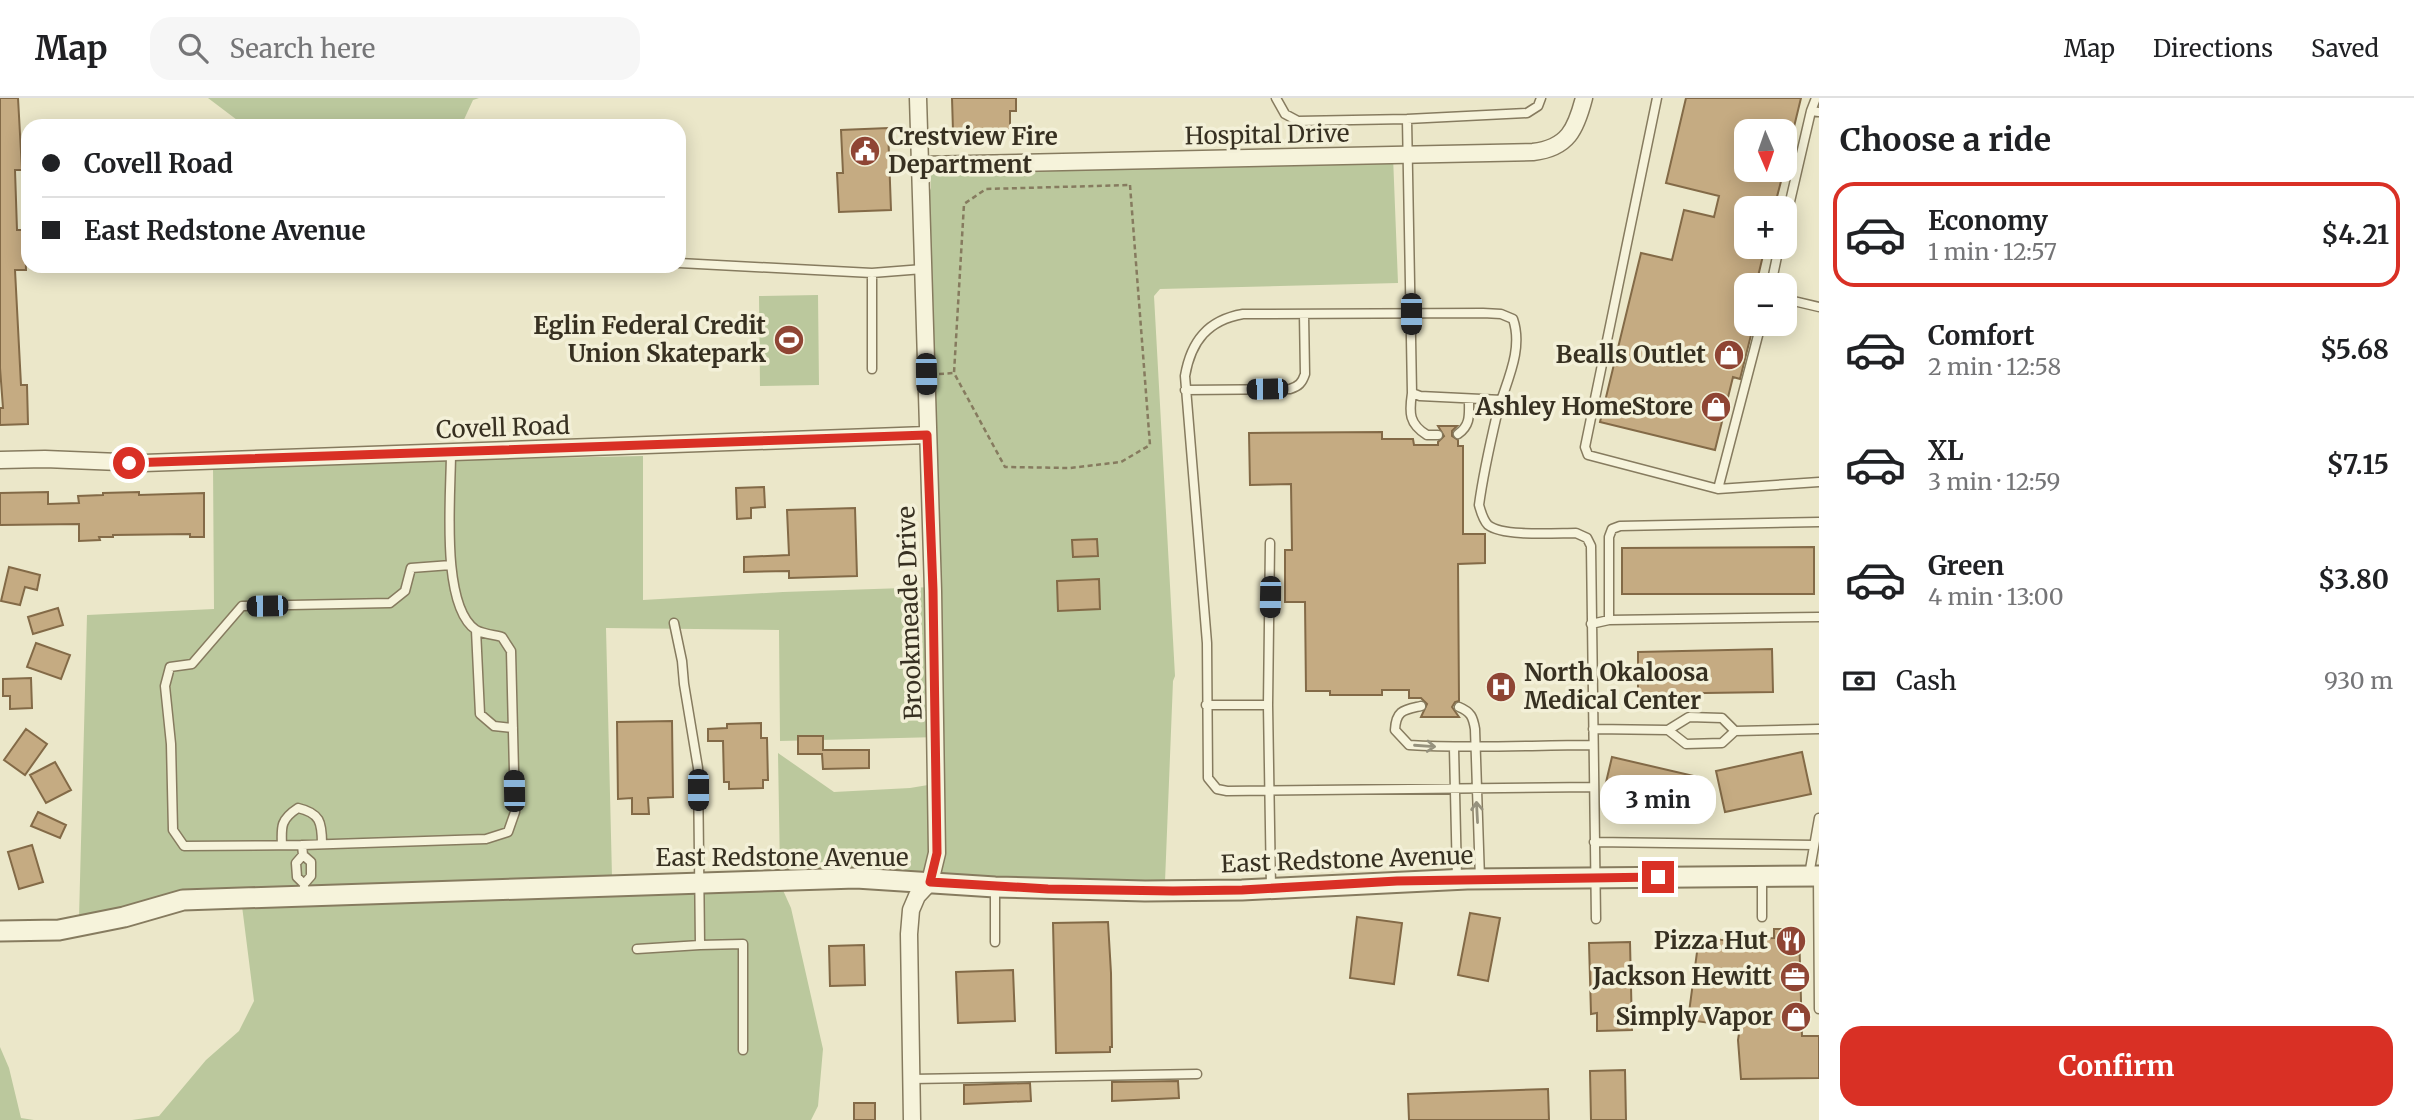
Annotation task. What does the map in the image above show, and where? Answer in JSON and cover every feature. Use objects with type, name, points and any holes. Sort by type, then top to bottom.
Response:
[{"type":"street","name":"Brookmeade Drive","points":[[912,1120],[909,934],[911,910],[917,895],[930,882],[937,853],[933,590],[918,98]]},
{"type":"street","name":"Hospital Drive","points":[[920,165],[1408,156],[1549,150],[1571,133],[1584,98]]},
{"type":"street","name":"Covell Road","points":[[0,460],[144,463],[927,435]]},
{"type":"street","name":"East Redstone Avenue","points":[[0,931],[59,930],[124,917],[183,900],[304,889],[856,878],[995,887],[1138,891],[1480,879],[1816,875]]},
{"type":"lane","points":[[1276,98],[1285,114],[1298,121],[1527,113],[1538,106],[1541,98]]},
{"type":"lane","points":[[1657,98],[1585,447],[1588,456],[1718,489],[1819,482]]},
{"type":"lane","points":[[1792,196],[1815,112],[1816,98]]},
{"type":"lane","points":[[1407,119],[1412,393],[1409,412],[1411,421],[1427,435],[1438,435]]},
{"type":"lane","points":[[686,262],[872,273],[923,269]]},
{"type":"lane","points":[[872,273],[872,369]]},
{"type":"lane","points":[[1797,302],[1819,307]]},
{"type":"lane","points":[[1593,787],[1269,792],[1217,789],[1208,778],[1207,643],[1185,390],[1187,362],[1193,348],[1216,321],[1243,314],[1483,313],[1501,314],[1513,319],[1516,328],[1515,351],[1479,505],[1482,517],[1489,526],[1503,531],[1576,533],[1587,538],[1591,546],[1596,919]]},
{"type":"lane","points":[[1185,390],[1298,387],[1305,374],[1304,314]]},
{"type":"lane","points":[[1718,489],[1758,336]]},
{"type":"lane","points":[[1412,393],[1469,400],[1502,400]]},
{"type":"lane","points":[[1458,434],[1465,429],[1469,421],[1469,400]]},
{"type":"lane","points":[[451,453],[452,584],[460,610],[477,630],[502,637],[511,651],[515,812],[508,832],[486,839],[184,846],[173,830],[171,744],[165,686],[170,667],[192,664],[242,606],[390,603],[405,591],[411,568],[451,565]]},
{"type":"lane","points":[[1609,620],[1609,537],[1612,529],[1620,526],[1819,522]]},
{"type":"lane","points":[[1270,543],[1268,705],[1271,888]]},
{"type":"lane","points":[[1591,624],[1609,620],[1819,617]]},
{"type":"lane","points":[[674,623],[698,768],[700,945]]},
{"type":"lane","points":[[477,630],[480,714],[494,726],[513,728]]},
{"type":"lane","points":[[1206,705],[1268,705]]},
{"type":"lane","points":[[1421,706],[1404,710],[1396,718],[1395,730],[1409,745],[1454,748],[1476,745],[1593,745]]},
{"type":"lane","points":[[1459,706],[1468,710],[1473,717],[1480,879]]},
{"type":"lane","points":[[1593,729],[1668,730],[1689,717],[1722,718],[1735,731]]},
{"type":"lane","points":[[1668,730],[1686,744],[1722,743],[1735,731],[1819,729]]},
{"type":"lane","points":[[1454,748],[1457,880]]},
{"type":"lane","points":[[282,845],[281,829],[286,816],[298,808],[311,811],[319,820],[322,844]]},
{"type":"lane","points":[[1819,818],[1814,845],[1819,1009]]},
{"type":"lane","points":[[1594,842],[1814,845]]},
{"type":"lane","points":[[302,845],[303,855],[310,862],[311,876],[304,889]]},
{"type":"lane","points":[[1762,876],[1762,917]]},
{"type":"lane","points":[[995,887],[995,942]]},
{"type":"lane","points":[[637,949],[743,944],[743,1050]]},
{"type":"lane","points":[[911,1079],[1197,1074]]},
{"type":"path","points":[[1130,185],[1150,445],[1121,462],[1070,468],[1005,467],[954,373],[964,204],[986,188],[1130,185]]},
{"type":"green space","points":[[208,98],[479,98],[473,100],[464,119],[236,119]]},
{"type":"green space","points":[[1393,156],[1398,283],[1160,289],[1154,296],[1175,676],[1165,882],[780,871],[778,753],[834,792],[910,788],[940,783],[939,737],[780,741],[779,630],[606,628],[612,877],[122,909],[79,918],[87,615],[214,609],[213,465],[643,456],[643,600],[935,587],[928,195],[931,188],[930,171]]},
{"type":"green space","name":"Eglin Federal Credit Union Skatepark","points":[[818,295],[819,385],[760,386],[759,296]]},
{"type":"green space","points":[[782,888],[791,908],[823,1049],[818,1106],[811,1120],[132,1120],[159,1116],[206,1060],[239,1031],[254,1001],[242,906]]},
{"type":"green space","points":[[0,1047],[9,1068],[21,1118],[34,1120],[0,1120]]},
{"type":"building","points":[[0,98],[18,98],[21,170],[15,170],[17,230],[21,230],[21,270],[15,270],[21,385],[27,385],[28,424],[0,425],[0,408],[3,408],[0,368]]},
{"type":"building","points":[[952,98],[1016,98],[1016,111],[1010,111],[1010,129],[953,131]]},
{"type":"building","points":[[1686,98],[1801,98],[1796,119],[1734,119],[1734,182],[1781,182],[1777,196],[1734,196],[1734,259],[1762,259],[1759,273],[1734,273],[1734,336],[1751,336],[1740,379],[1733,377],[1715,450],[1600,422],[1641,253],[1672,260],[1684,210],[1714,217],[1719,196],[1666,183]]},
{"type":"building","name":"Crestview Fire Department","points":[[888,128],[891,210],[839,212],[837,173],[843,173],[841,130]]},
{"type":"building","points":[[1438,426],[1457,426],[1452,431],[1452,436],[1458,440],[1458,446],[1463,446],[1463,534],[1485,534],[1485,563],[1458,564],[1459,701],[1452,707],[1459,717],[1421,717],[1427,704],[1421,698],[1409,698],[1409,690],[1382,690],[1382,695],[1330,695],[1330,691],[1306,691],[1305,602],[1285,602],[1285,550],[1292,550],[1291,484],[1250,485],[1249,433],[1382,432],[1382,439],[1413,439],[1414,445],[1438,445],[1444,436]]},
{"type":"building","points":[[764,487],[765,507],[751,508],[751,518],[737,519],[736,488]]},
{"type":"building","points":[[48,492],[48,504],[79,503],[78,496],[103,493],[204,493],[204,537],[190,537],[190,534],[113,535],[99,537],[100,540],[79,541],[79,524],[0,525],[0,493]]},
{"type":"building","points":[[855,508],[857,576],[789,578],[789,571],[744,572],[744,557],[789,555],[787,510]]},
{"type":"building","points":[[1097,539],[1098,556],[1073,557],[1072,540]]},
{"type":"building","points":[[1814,547],[1814,594],[1622,594],[1622,548]]},
{"type":"building","points":[[9,567],[40,575],[37,590],[25,587],[20,605],[1,601]]},
{"type":"building","points":[[1099,579],[1100,609],[1058,611],[1057,581]]},
{"type":"building","points":[[58,608],[63,625],[33,634],[28,617]]},
{"type":"building","points":[[36,643],[70,655],[61,679],[27,667]]},
{"type":"building","points":[[1772,649],[1773,692],[1638,694],[1638,652]]},
{"type":"building","points":[[31,678],[32,708],[10,709],[10,696],[3,696],[3,679]]},
{"type":"building","points":[[672,721],[673,797],[648,798],[649,814],[632,814],[632,798],[618,799],[617,722]]},
{"type":"building","points":[[761,723],[761,738],[767,738],[768,780],[763,780],[763,788],[729,789],[729,782],[724,782],[723,741],[708,741],[708,729],[727,728],[727,724]]},
{"type":"building","points":[[26,729],[47,744],[25,775],[4,760]]},
{"type":"building","points":[[798,736],[823,736],[823,750],[869,750],[869,768],[823,769],[822,754],[798,754]]},
{"type":"building","points":[[1802,752],[1811,794],[1725,812],[1716,771]]},
{"type":"building","points":[[1612,757],[1698,777],[1689,815],[1603,795]]},
{"type":"building","points":[[55,762],[71,790],[46,803],[30,775]]},
{"type":"building","points":[[38,812],[66,825],[60,838],[31,826]]},
{"type":"building","points":[[32,845],[43,882],[19,889],[8,852]]},
{"type":"building","points":[[1470,913],[1500,918],[1488,981],[1458,975]]},
{"type":"building","points":[[1357,917],[1402,923],[1394,984],[1350,978]]},
{"type":"building","points":[[1108,922],[1112,1047],[1110,1052],[1056,1053],[1053,923]]},
{"type":"building","points":[[1774,929],[1799,929],[1802,1036],[1819,1036],[1819,1078],[1741,1079],[1738,1040],[1740,1027],[1688,1020],[1699,937],[1753,944],[1754,939],[1774,938]]},
{"type":"building","points":[[1630,942],[1632,1030],[1597,1031],[1597,1013],[1591,1014],[1589,943]]},
{"type":"building","points":[[864,945],[865,985],[830,986],[829,946]]},
{"type":"building","points":[[1013,970],[1015,1021],[958,1023],[956,972]]},
{"type":"building","points":[[1625,1070],[1626,1120],[1591,1120],[1590,1071]]},
{"type":"building","points":[[1178,1081],[1179,1098],[1112,1101],[1112,1082]]},
{"type":"building","points":[[1030,1083],[1031,1101],[964,1104],[964,1085]]},
{"type":"building","points":[[1548,1089],[1549,1120],[1409,1120],[1408,1094]]},
{"type":"building","points":[[854,1103],[875,1103],[875,1120],[854,1120]]},
{"type":"place","name":"Crestview Fire Department","points":[[865,151]]},
{"type":"place","name":"Eglin Federal Credit Union Skatepark","points":[[789,340]]},
{"type":"place","name":"Bealls Outlet","points":[[1729,355]]},
{"type":"place","name":"Ashley HomeStore","points":[[1716,407]]},
{"type":"place","name":"North Okaloosa Medical Center","points":[[1501,687]]},
{"type":"place","name":"Pizza Hut","points":[[1791,941]]},
{"type":"place","name":"Jackson Hewitt","points":[[1795,977]]},
{"type":"place","name":"Simply Vapor","points":[[1796,1017]]},
{"type":"route","points":[[129,463],[927,435],[933,590],[937,853],[930,882],[1048,889],[1173,891],[1397,881],[1658,877]]}]
